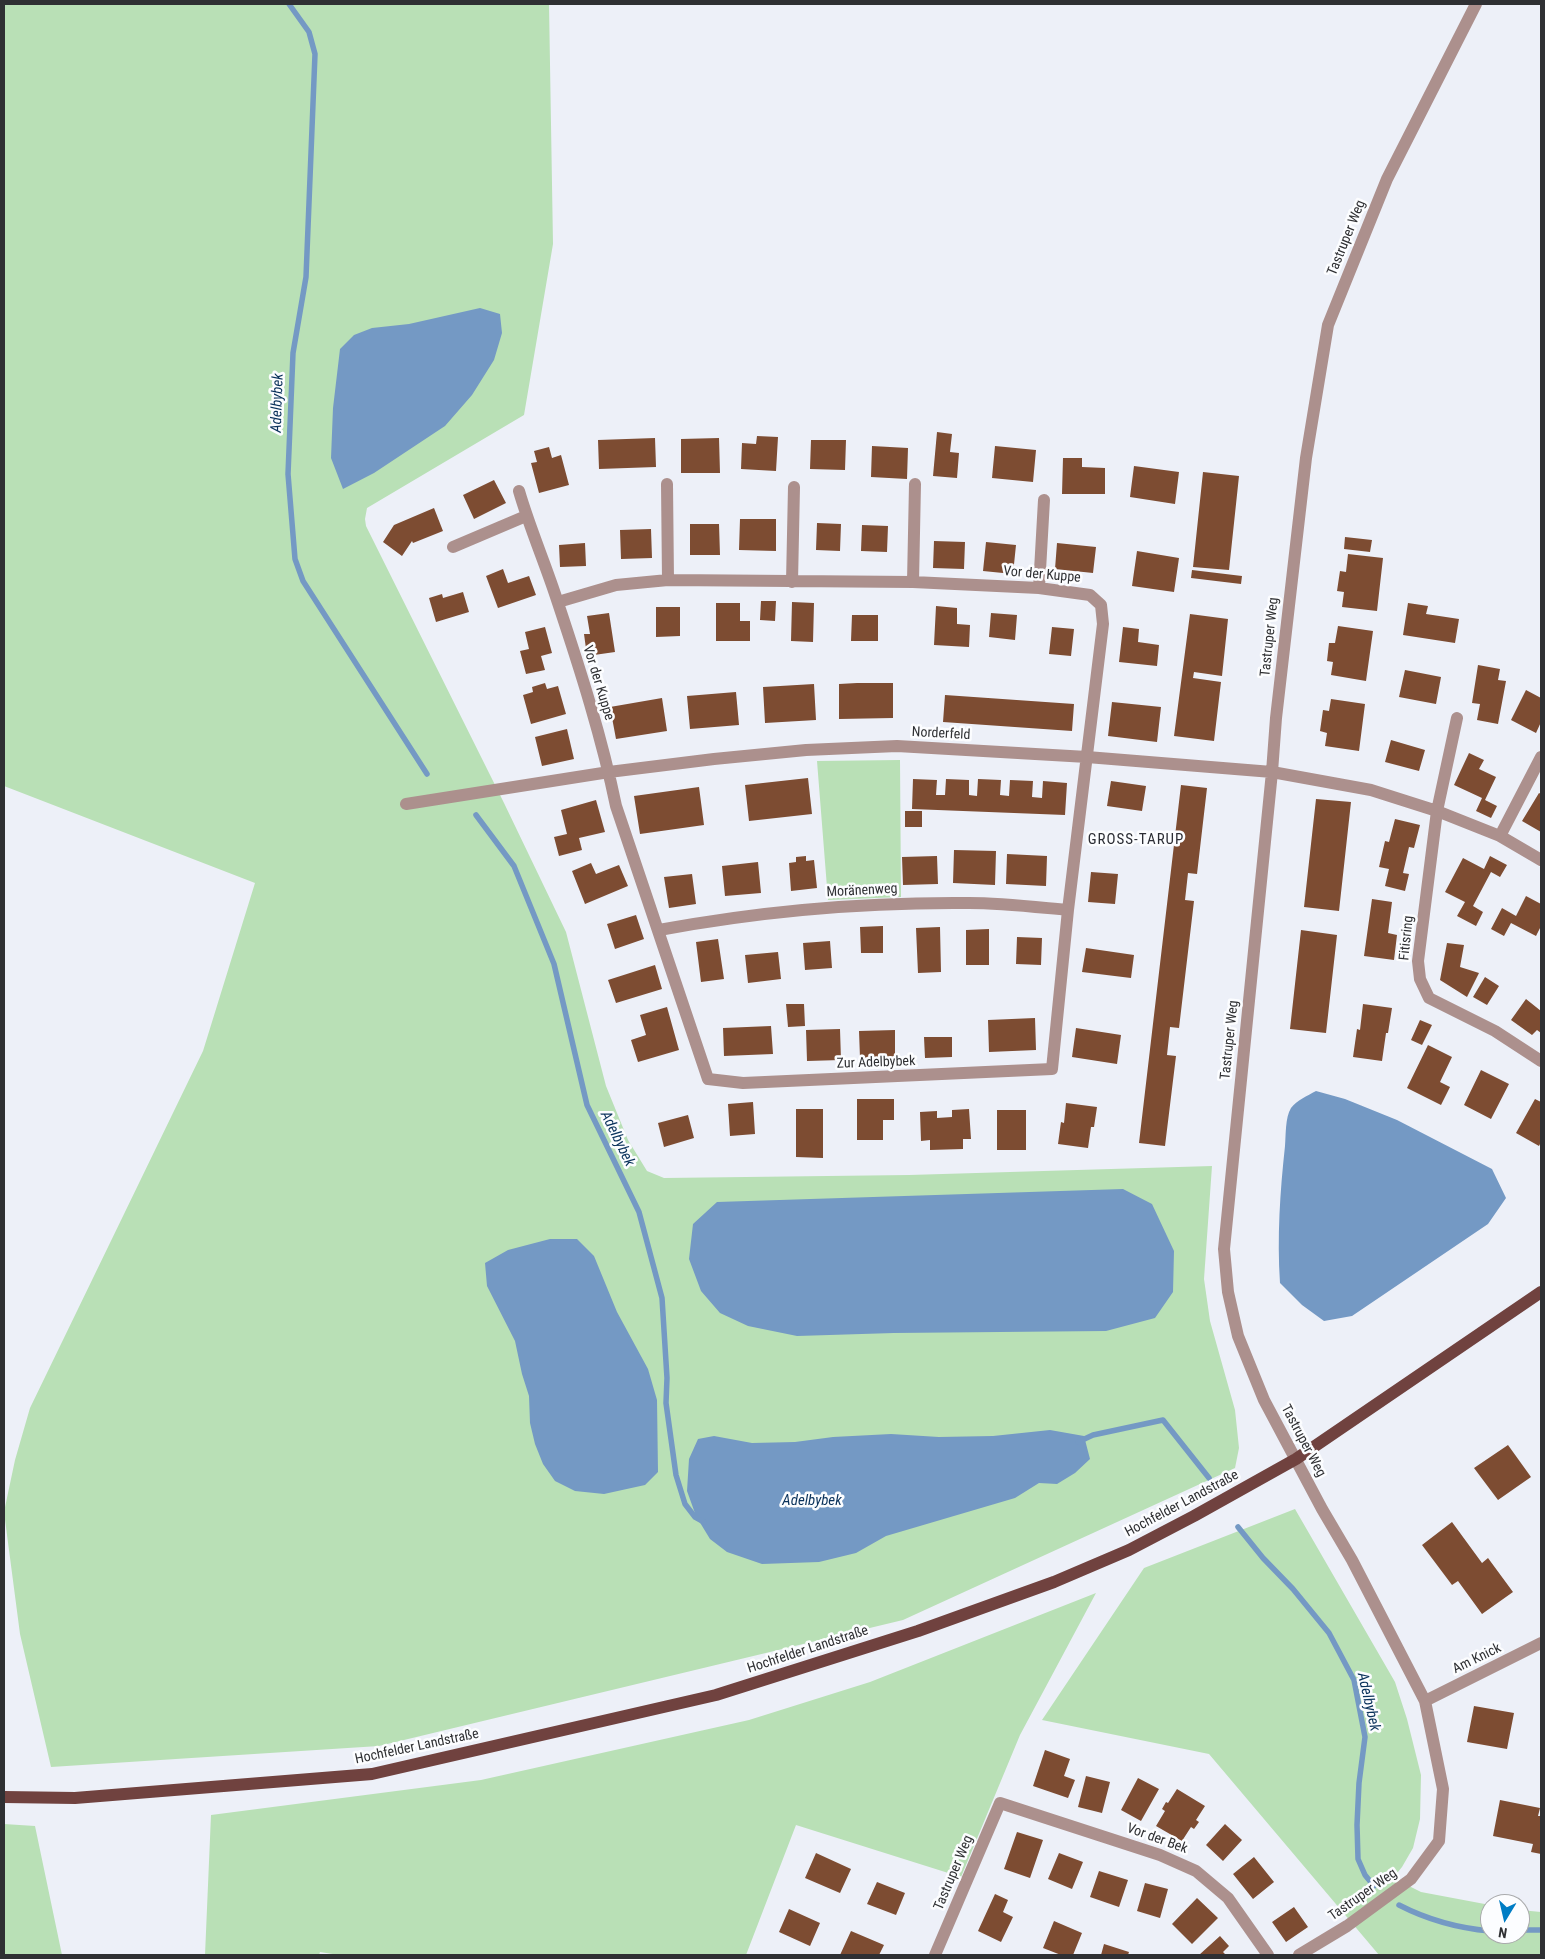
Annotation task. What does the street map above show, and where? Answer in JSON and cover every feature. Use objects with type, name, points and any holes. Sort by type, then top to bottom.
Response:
[{"type":"main road","name":"Hochfelder Landstraße","points":[[4,1797],[75,1798],[372,1774],[716,1695],[918,1631],[1054,1582],[1129,1550],[1296,1458],[1541,1292]]},
{"type":"street","name":"Tastruper Weg","points":[[1298,1955],[1347,1926],[1412,1879],[1439,1840],[1444,1789],[1425,1701],[1352,1560],[1322,1510],[1264,1400],[1238,1336],[1228,1292],[1224,1249],[1277,709],[1306,458],[1328,325],[1387,179],[1476,4]]},
{"type":"street","points":[[667,484],[668,580]]},
{"type":"street","points":[[913,582],[916,484]]},
{"type":"street","points":[[792,582],[794,487]]},
{"type":"street","name":"Vor der Kuppe","points":[[519,491],[526,516],[558,602],[609,772]]},
{"type":"street","points":[[1039,588],[1044,500]]},
{"type":"street","points":[[453,547],[526,516]]},
{"type":"street","name":"Vor der Kuppe","points":[[558,602],[616,585],[668,580],[913,582],[1039,588],[1090,595],[1101,606],[1102,624],[1087,757]]},
{"type":"street","name":"Fitisring","points":[[1457,718],[1437,811],[1418,961],[1420,979],[1429,998],[1495,1031],[1541,1061]]},
{"type":"street","name":"Norderfeld","points":[[406,804],[609,772],[806,750],[897,746],[1087,757],[1272,772]]},
{"type":"street","name":"Zur Adelbybek","points":[[609,772],[616,806],[708,1079],[743,1083],[1052,1069],[1068,910],[1087,757]]},
{"type":"street","points":[[1500,836],[1541,757]]},
{"type":"street","points":[[1272,772],[1371,790],[1437,811],[1500,836],[1541,860]]},
{"type":"street","name":"Moränenweg","points":[[659,930],[719,918],[809,909],[899,904],[971,903],[1068,910]]},
{"type":"street","name":"Am Knick","points":[[1425,1701],[1541,1643]]},
{"type":"street","name":"Tastruper Weg","points":[[935,1955],[1000,1803]]},
{"type":"street","name":"Vor der Bek","points":[[1000,1803],[1160,1855],[1196,1871],[1228,1898],[1268,1955]]},
{"type":"green space","points":[[4,4],[549,4],[553,244],[524,415],[367,508],[365,519],[366,526],[566,932],[606,1086],[628,1140],[647,1171],[664,1178],[909,1175],[1212,1166],[1204,1279],[1210,1321],[1235,1410],[1239,1448],[1235,1468],[903,1620],[379,1746],[51,1767],[20,1634],[4,1512],[15,1460],[30,1408],[203,1051],[255,883],[4,786]]},
{"type":"green space","points":[[900,760],[901,897],[828,900],[817,761]]},
{"type":"green space","points":[[1295,1509],[1395,1682],[1407,1719],[1421,1775],[1420,1819],[1413,1848],[1393,1878],[1421,1892],[1480,1903],[1480,1944],[1530,1944],[1530,1911],[1541,1912],[1541,1955],[1379,1955],[1209,1754],[1042,1720],[1144,1568]]},
{"type":"green space","points":[[1096,1593],[1020,1735],[961,1877],[796,1825],[746,1955],[339,1955],[320,1952],[319,1955],[205,1955],[211,1815],[481,1780],[749,1720],[870,1682]]},
{"type":"green space","points":[[4,1824],[35,1826],[62,1955],[4,1955]]},
{"type":"water","points":[[480,308],[500,314],[502,333],[494,360],[472,395],[445,426],[374,473],[343,489],[331,458],[333,408],[340,349],[354,335],[372,328],[409,324]]},
{"type":"water","points":[[1316,1091],[1345,1099],[1397,1120],[1492,1169],[1506,1198],[1488,1224],[1352,1316],[1324,1321],[1302,1305],[1280,1283],[1279,1266],[1280,1197],[1288,1117],[1291,1108],[1296,1103]]},
{"type":"water","points":[[1123,1189],[1152,1204],[1174,1251],[1173,1292],[1155,1318],[1106,1331],[797,1336],[748,1326],[720,1313],[701,1291],[689,1259],[693,1224],[717,1202]]},
{"type":"water","points":[[550,1239],[577,1239],[594,1256],[617,1312],[648,1369],[657,1400],[658,1472],[645,1485],[604,1494],[575,1491],[555,1481],[543,1464],[535,1444],[530,1423],[529,1396],[515,1341],[487,1286],[485,1263],[508,1250]]},
{"type":"water","name":"Adelbybek","points":[[1050,1430],[1084,1436],[1090,1459],[1075,1473],[1057,1484],[1039,1483],[1015,1498],[886,1536],[856,1553],[819,1562],[762,1564],[727,1552],[710,1539],[696,1516],[687,1491],[689,1459],[698,1439],[714,1436],[752,1443],[795,1442],[833,1437],[891,1434],[939,1437],[993,1436]]},
{"type":"building","points":[[937,432],[952,434],[950,452],[959,453],[957,478],[933,476]]},
{"type":"building","points":[[757,436],[778,437],[776,471],[741,469],[742,443],[756,444]]},
{"type":"building","points":[[655,438],[656,467],[599,469],[598,440]]},
{"type":"building","points":[[719,438],[720,473],[681,473],[681,439]]},
{"type":"building","points":[[811,440],[846,440],[845,470],[810,469]]},
{"type":"building","points":[[872,446],[908,448],[907,479],[871,477]]},
{"type":"building","points":[[995,446],[1036,450],[1033,482],[992,478]]},
{"type":"building","points":[[549,447],[552,458],[561,455],[569,485],[539,493],[531,463],[537,462],[534,451]]},
{"type":"building","points":[[1063,458],[1082,458],[1082,467],[1105,468],[1105,494],[1062,494]]},
{"type":"building","points":[[1134,466],[1179,472],[1175,504],[1130,497]]},
{"type":"building","points":[[1203,472],[1239,476],[1229,570],[1193,567]]},
{"type":"building","points":[[494,480],[506,503],[474,519],[463,495]]},
{"type":"building","points":[[434,508],[443,531],[413,543],[412,541],[402,556],[383,542],[394,525]]},
{"type":"building","points":[[740,519],[776,519],[776,551],[739,550]]},
{"type":"building","points":[[817,523],[841,524],[840,551],[816,550]]},
{"type":"building","points":[[690,524],[719,524],[720,555],[690,555]]},
{"type":"building","points":[[862,525],[888,526],[887,552],[861,551]]},
{"type":"building","points":[[651,529],[652,558],[621,559],[620,530]]},
{"type":"building","points":[[1345,537],[1372,540],[1370,552],[1344,549]]},
{"type":"building","points":[[934,541],[965,542],[964,569],[933,568]]},
{"type":"building","points":[[986,542],[1016,545],[1013,574],[983,571]]},
{"type":"building","points":[[585,543],[586,566],[560,567],[559,545]]},
{"type":"building","points":[[1057,543],[1096,547],[1093,573],[1055,569]]},
{"type":"building","points":[[1137,551],[1179,558],[1174,592],[1132,586]]},
{"type":"building","points":[[1348,554],[1383,558],[1377,611],[1342,607],[1344,592],[1337,591],[1340,571],[1346,572]]},
{"type":"building","points":[[503,569],[508,583],[529,576],[536,595],[498,608],[486,576]]},
{"type":"building","points":[[1192,570],[1242,576],[1241,584],[1191,578]]},
{"type":"building","points":[[463,592],[469,612],[436,622],[429,598],[442,594],[443,598]]},
{"type":"building","points":[[761,601],[776,601],[775,621],[760,620]]},
{"type":"building","points":[[792,602],[814,603],[813,642],[791,641]]},
{"type":"building","points":[[716,603],[740,603],[740,621],[750,621],[750,641],[716,641]]},
{"type":"building","points":[[1408,603],[1428,606],[1426,614],[1459,619],[1455,643],[1403,635]]},
{"type":"building","points":[[936,606],[957,608],[957,624],[970,625],[969,647],[934,645]]},
{"type":"building","points":[[656,607],[680,607],[680,636],[656,637]]},
{"type":"building","points":[[609,613],[615,652],[587,656],[584,634],[590,634],[587,616]]},
{"type":"building","points":[[991,613],[1017,615],[1015,640],[989,637]]},
{"type":"building","points":[[1190,614],[1228,619],[1222,676],[1194,672],[1193,678],[1221,682],[1214,741],[1174,736]]},
{"type":"building","points":[[852,615],[878,615],[878,641],[851,641]]},
{"type":"building","points":[[1338,626],[1373,631],[1366,681],[1331,675],[1333,662],[1327,661],[1329,643],[1335,643]]},
{"type":"building","points":[[545,627],[552,653],[541,656],[545,670],[526,674],[520,651],[529,649],[525,632]]},
{"type":"building","points":[[1052,627],[1074,629],[1071,656],[1049,654]]},
{"type":"building","points":[[1123,627],[1139,629],[1138,642],[1159,645],[1157,666],[1119,662]]},
{"type":"building","points":[[1478,665],[1500,669],[1498,680],[1506,681],[1498,724],[1477,720],[1480,704],[1472,703]]},
{"type":"building","points":[[1405,670],[1441,677],[1436,704],[1399,697]]},
{"type":"building","points":[[545,683],[547,689],[558,686],[566,714],[531,724],[523,695],[533,692],[532,687]]},
{"type":"building","points":[[893,683],[893,718],[839,719],[839,684]]},
{"type":"building","points":[[814,684],[816,720],[765,723],[763,687]]},
{"type":"building","points":[[1526,690],[1541,698],[1541,722],[1536,733],[1511,720]]},
{"type":"building","points":[[736,692],[739,725],[690,729],[687,696]]},
{"type":"building","points":[[945,695],[1074,704],[1072,731],[943,722]]},
{"type":"building","points":[[662,698],[667,731],[616,739],[610,707]]},
{"type":"building","points":[[1331,699],[1365,704],[1359,751],[1325,746],[1327,733],[1320,731],[1323,710],[1329,711]]},
{"type":"building","points":[[1112,702],[1161,707],[1157,742],[1108,736]]},
{"type":"building","points":[[567,729],[574,759],[542,766],[535,737]]},
{"type":"building","points":[[1391,740],[1425,750],[1419,771],[1385,762]]},
{"type":"building","points":[[1469,753],[1484,760],[1479,769],[1496,777],[1485,800],[1497,806],[1491,818],[1476,811],[1482,798],[1454,785]]},
{"type":"building","points":[[808,778],[812,814],[749,821],[745,785]]},
{"type":"building","points":[[913,779],[937,780],[936,795],[945,795],[946,779],[969,780],[969,795],[977,796],[978,779],[1001,780],[1000,795],[1009,796],[1010,780],[1033,781],[1032,797],[1042,798],[1043,781],[1067,783],[1065,815],[912,809]]},
{"type":"building","points":[[1111,781],[1146,786],[1142,811],[1107,806]]},
{"type":"building","points":[[1181,785],[1207,788],[1197,874],[1188,873],[1185,900],[1194,901],[1179,1028],[1170,1027],[1167,1055],[1176,1056],[1165,1146],[1139,1143]]},
{"type":"building","points":[[699,787],[704,825],[640,834],[634,796]]},
{"type":"building","points":[[1539,793],[1541,794],[1541,832],[1522,821]]},
{"type":"building","points":[[1316,799],[1351,802],[1339,911],[1304,907]]},
{"type":"building","points":[[596,800],[605,832],[579,838],[582,850],[559,856],[554,837],[567,834],[561,810]]},
{"type":"building","points":[[905,811],[922,811],[922,827],[905,827]]},
{"type":"building","points":[[1395,819],[1420,825],[1414,848],[1409,847],[1403,873],[1409,874],[1405,891],[1385,886],[1389,869],[1379,867],[1385,841],[1389,842]]},
{"type":"building","points":[[954,850],[996,851],[995,885],[953,883]]},
{"type":"building","points":[[1007,854],[1047,856],[1046,886],[1006,884]]},
{"type":"building","points":[[806,856],[806,861],[814,860],[817,888],[791,891],[789,863],[796,862],[796,857]]},
{"type":"building","points":[[937,856],[938,884],[903,885],[902,857]]},
{"type":"building","points":[[1490,856],[1507,865],[1500,877],[1491,872],[1473,906],[1483,912],[1476,926],[1457,916],[1465,902],[1445,892],[1463,858],[1484,869]]},
{"type":"building","points":[[758,862],[761,893],[725,896],[722,866]]},
{"type":"building","points":[[591,863],[596,874],[619,865],[628,886],[585,904],[572,871]]},
{"type":"building","points":[[1091,872],[1118,874],[1115,904],[1088,902]]},
{"type":"building","points":[[692,874],[696,904],[669,908],[664,877]]},
{"type":"building","points":[[1526,896],[1541,904],[1541,926],[1536,936],[1511,923],[1504,936],[1491,929],[1502,908],[1516,916]]},
{"type":"building","points":[[1372,899],[1392,902],[1388,933],[1397,935],[1394,960],[1364,956]]},
{"type":"building","points":[[636,915],[644,939],[615,949],[607,924]]},
{"type":"building","points":[[883,926],[883,953],[861,953],[860,927]]},
{"type":"building","points":[[940,927],[941,972],[918,973],[916,928]]},
{"type":"building","points":[[989,929],[989,965],[966,965],[966,930]]},
{"type":"building","points":[[1301,930],[1337,935],[1326,1033],[1290,1029]]},
{"type":"building","points":[[1017,937],[1042,938],[1041,965],[1016,964]]},
{"type":"building","points":[[718,939],[724,979],[701,982],[696,942]]},
{"type":"building","points":[[830,941],[832,968],[805,970],[803,943]]},
{"type":"building","points":[[1447,943],[1464,945],[1460,967],[1479,973],[1467,997],[1440,980]]},
{"type":"building","points":[[1086,948],[1134,955],[1131,978],[1082,972]]},
{"type":"building","points":[[778,952],[781,979],[748,983],[745,955]]},
{"type":"building","points":[[655,965],[662,989],[616,1003],[608,980]]},
{"type":"building","points":[[1485,977],[1499,986],[1487,1005],[1473,997]]},
{"type":"building","points":[[1526,999],[1541,1011],[1541,1033],[1537,1030],[1532,1035],[1511,1020]]},
{"type":"building","points":[[786,1004],[804,1004],[805,1026],[788,1027]]},
{"type":"building","points":[[1363,1004],[1392,1008],[1382,1061],[1353,1057],[1357,1029],[1360,1030]]},
{"type":"building","points":[[667,1007],[679,1050],[638,1062],[631,1040],[646,1035],[640,1015]]},
{"type":"building","points":[[1035,1018],[1036,1050],[989,1052],[988,1020]]},
{"type":"building","points":[[1420,1020],[1432,1025],[1422,1045],[1411,1040]]},
{"type":"building","points":[[771,1026],[773,1054],[724,1056],[723,1028]]},
{"type":"building","points":[[1076,1028],[1121,1035],[1117,1064],[1072,1057]]},
{"type":"building","points":[[840,1029],[841,1060],[807,1061],[806,1030]]},
{"type":"building","points":[[895,1030],[895,1057],[860,1058],[859,1031]]},
{"type":"building","points":[[924,1037],[952,1037],[952,1057],[925,1058]]},
{"type":"building","points":[[1428,1045],[1452,1057],[1440,1082],[1450,1087],[1441,1105],[1407,1088]]},
{"type":"building","points":[[1481,1070],[1509,1084],[1491,1119],[1464,1105]]},
{"type":"building","points":[[857,1099],[894,1099],[894,1120],[883,1120],[883,1140],[857,1140]]},
{"type":"building","points":[[1535,1099],[1541,1102],[1541,1142],[1539,1146],[1516,1133]]},
{"type":"building","points":[[753,1102],[755,1134],[730,1136],[728,1104]]},
{"type":"building","points":[[1066,1103],[1097,1107],[1094,1127],[1091,1127],[1088,1148],[1058,1144],[1061,1122],[1064,1123]]},
{"type":"building","points":[[796,1109],[823,1109],[823,1158],[796,1157]]},
{"type":"building","points":[[969,1109],[971,1139],[963,1139],[963,1149],[930,1150],[930,1140],[921,1141],[920,1112],[937,1111],[937,1118],[952,1117],[952,1110]]},
{"type":"building","points":[[997,1110],[1026,1110],[1026,1150],[997,1150]]},
{"type":"building","points":[[688,1115],[694,1138],[664,1147],[658,1123]]},
{"type":"building","points":[[1508,1445],[1531,1477],[1498,1500],[1474,1468]]},
{"type":"building","points":[[1452,1522],[1482,1563],[1488,1558],[1513,1592],[1482,1614],[1458,1581],[1452,1585],[1422,1545]]},
{"type":"building","points":[[1474,1706],[1514,1713],[1507,1749],[1467,1742]]},
{"type":"building","points":[[1045,1750],[1070,1759],[1064,1776],[1075,1780],[1068,1798],[1033,1786]]},
{"type":"building","points":[[1086,1776],[1110,1782],[1102,1813],[1078,1807]]},
{"type":"building","points":[[1138,1778],[1159,1789],[1141,1821],[1121,1810]]},
{"type":"building","points":[[1177,1789],[1205,1806],[1196,1820],[1199,1822],[1194,1829],[1191,1827],[1182,1841],[1156,1826],[1165,1811],[1162,1809]]},
{"type":"building","points":[[1500,1800],[1540,1808],[1538,1816],[1541,1816],[1541,1854],[1531,1852],[1533,1844],[1493,1836]]},
{"type":"building","points":[[1225,1824],[1242,1840],[1223,1861],[1206,1845]]},
{"type":"building","points":[[1017,1832],[1043,1840],[1030,1878],[1004,1869]]},
{"type":"building","points":[[816,1853],[851,1869],[840,1893],[805,1878]]},
{"type":"building","points":[[1059,1853],[1083,1862],[1072,1889],[1048,1879]]},
{"type":"building","points":[[1254,1857],[1274,1882],[1253,1899],[1233,1874]]},
{"type":"building","points":[[1099,1871],[1128,1880],[1119,1907],[1090,1897]]},
{"type":"building","points":[[877,1882],[905,1893],[896,1915],[867,1904]]},
{"type":"building","points":[[1145,1883],[1168,1889],[1160,1918],[1137,1911]]},
{"type":"building","points":[[995,1894],[1008,1900],[1003,1912],[1013,1917],[1001,1942],[978,1931]]},
{"type":"building","points":[[1197,1898],[1218,1918],[1192,1944],[1172,1924]]},
{"type":"building","points":[[1294,1907],[1308,1927],[1286,1942],[1272,1922]]},
{"type":"building","points":[[789,1909],[820,1923],[810,1946],[779,1932]]},
{"type":"building","points":[[1054,1921],[1082,1933],[1073,1955],[1061,1955],[1043,1948]]},
{"type":"building","points":[[851,1931],[884,1945],[879,1955],[840,1955]]},
{"type":"building","points":[[1220,1936],[1229,1946],[1223,1952],[1226,1955],[1199,1955]]},
{"type":"building","points":[[1104,1944],[1129,1952],[1128,1955],[1101,1955]]},
{"type":"waterway","name":"Adelbybek","points":[[289,4],[309,32],[315,54],[306,277],[293,353],[288,474],[295,559],[303,581],[427,774]]},
{"type":"waterway","name":"Adelbybek","points":[[476,815],[514,866],[554,964],[587,1105],[639,1212],[662,1298],[667,1378],[666,1403],[676,1475],[685,1504],[695,1517],[704,1522]]},
{"type":"waterway","name":"Adelbybek","points":[[1078,1442],[1093,1435],[1163,1420],[1209,1478]]},
{"type":"waterway","name":"Adelbybek","points":[[1238,1527],[1329,1633],[1354,1680],[1365,1737],[1359,1783],[1358,1859],[1365,1875],[1374,1886]]},
{"type":"waterway","name":"Adelbybek","points":[[1399,1905],[1443,1922],[1480,1930]]},
{"type":"waterway","name":"Adelbybek","points":[[1530,1930],[1541,1930]]},
{"type":"district","name":"GROSS-TARUP","points":[[1136,840]]}]
